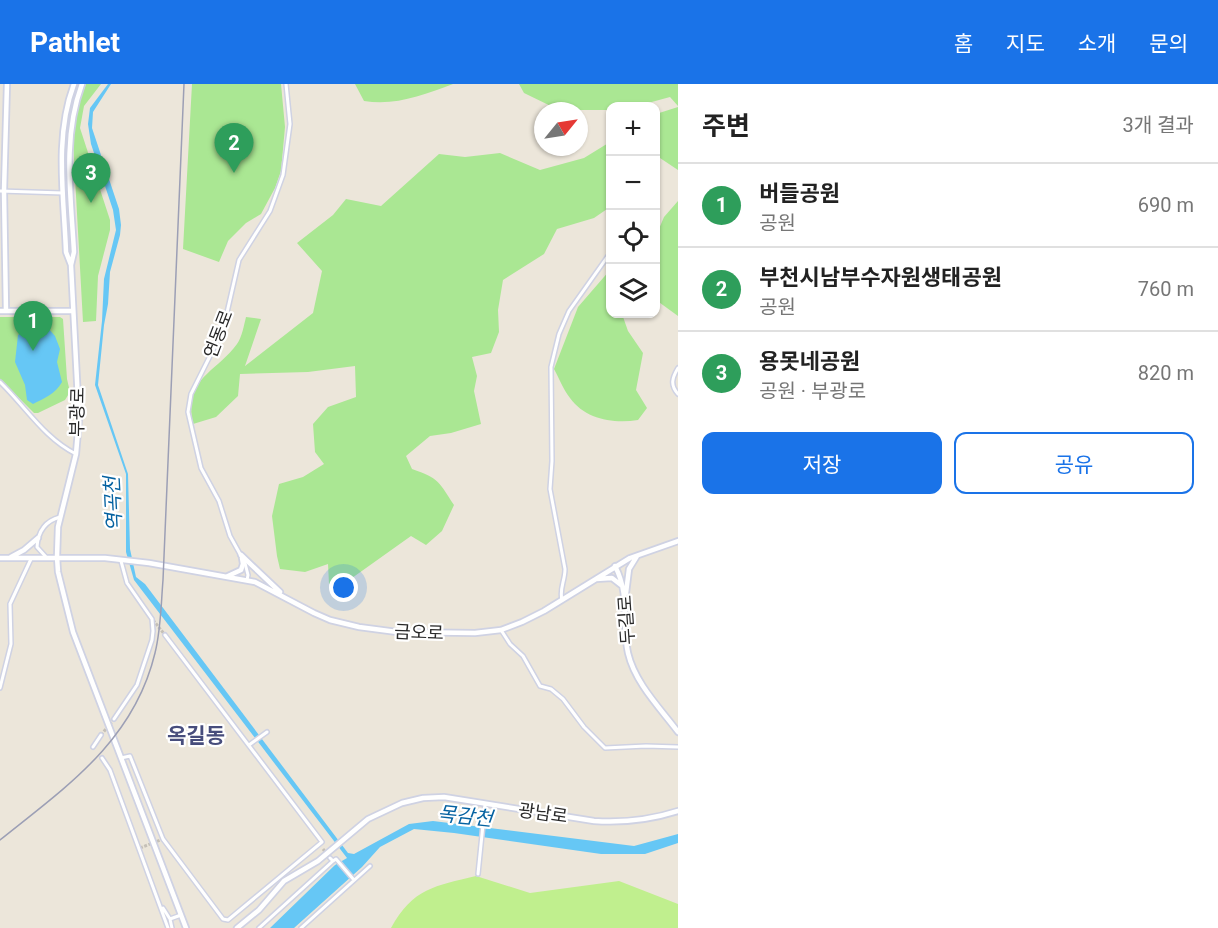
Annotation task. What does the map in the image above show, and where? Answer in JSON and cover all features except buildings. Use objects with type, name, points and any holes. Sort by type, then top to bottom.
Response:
[{"type":"main road","points":[[6,311],[2,191],[7,84]]},
{"type":"main road","name":"부광로","points":[[71,265],[66,252],[62,138],[66,110],[74,84]]},
{"type":"main road","name":"부광로","points":[[82,84],[74,111],[70,140],[74,252],[71,265],[79,405],[76,454],[60,517],[57,557],[61,585],[73,632],[186,928]]},
{"type":"main road","points":[[0,311],[73,311]]},
{"type":"main road","points":[[9,558],[24,550],[38,538]]},
{"type":"main road","name":"금오로","points":[[122,559],[247,580],[263,585],[330,620],[375,630],[458,634],[501,630],[532,618],[615,566],[640,554],[678,541]]},
{"type":"main road","points":[[626,608],[628,569],[640,554]]},
{"type":"main road","points":[[227,576],[241,570],[243,564],[241,555]]},
{"type":"main road","points":[[241,555],[289,600]]},
{"type":"main road","points":[[0,558],[122,559]]},
{"type":"main road","name":"두길로","points":[[615,566],[624,592],[626,644],[633,668],[678,732]]},
{"type":"main road","points":[[593,580],[612,578],[619,582],[624,592]]},
{"type":"main road","name":"광남로","points":[[237,928],[259,910],[284,881],[318,861],[380,812],[408,801],[444,797],[485,805],[616,822],[648,819],[678,811]]},
{"type":"street","name":"연동로","points":[[247,580],[248,569],[230,536],[219,501],[204,477],[188,412],[191,394],[223,330],[239,260],[248,242],[270,211],[284,175],[290,124],[286,84]]},
{"type":"street","points":[[2,191],[63,193]]},
{"type":"street","points":[[562,600],[560,588],[566,569],[550,489],[551,367],[559,334],[569,311],[606,259]]},
{"type":"street","points":[[678,368],[672,383],[673,389],[678,394]]},
{"type":"street","points":[[0,382],[45,432],[76,454]]},
{"type":"street","points":[[46,558],[38,547],[38,538],[48,521],[60,517]]},
{"type":"street","points":[[0,688],[11,644],[10,604],[32,558]]},
{"type":"street","points":[[114,718],[138,685],[153,631],[152,619],[127,583],[122,559]]},
{"type":"street","points":[[501,630],[510,644],[524,656],[540,686],[551,690],[563,699],[584,727],[605,748],[678,747]]},
{"type":"street","points":[[121,758],[130,756],[163,839],[223,919],[228,920],[322,842],[165,635]]},
{"type":"street","points":[[249,745],[267,732]]},
{"type":"street","points":[[93,747],[101,735]]},
{"type":"street","points":[[102,758],[110,770],[170,928]]},
{"type":"street","points":[[478,874],[485,805]]},
{"type":"street","points":[[319,845],[323,849]]},
{"type":"street","points":[[259,928],[333,860],[354,880]]},
{"type":"street","points":[[301,928],[370,866]]},
{"type":"street","points":[[161,904],[170,919],[170,928]]},
{"type":"street","points":[[170,919],[181,915]]},
{"type":"green space","points":[[86,84],[101,84],[84,106],[80,128],[110,220],[110,230],[98,276],[96,321],[83,322],[73,141],[78,106]]},
{"type":"green space","points":[[192,84],[281,84],[285,127],[281,171],[261,214],[246,223],[228,241],[219,262],[183,249]]},
{"type":"green space","points":[[355,84],[453,84],[398,101],[376,102],[364,101]]},
{"type":"green space","points":[[519,84],[678,84],[678,106],[670,97],[652,102],[606,102],[606,110],[588,110],[588,102],[543,102],[524,93]]},
{"type":"green space","points":[[678,107],[678,170],[660,158],[660,113]]},
{"type":"green space","points":[[606,144],[606,210],[594,218],[557,229],[544,254],[503,280],[498,310],[499,332],[491,353],[472,357],[477,376],[474,391],[481,424],[451,433],[430,436],[406,456],[412,469],[438,482],[454,505],[442,531],[426,545],[411,536],[352,578],[329,584],[328,564],[305,572],[280,569],[272,516],[279,484],[303,477],[324,464],[315,452],[313,424],[328,407],[356,397],[355,366],[308,372],[240,374],[238,396],[216,417],[193,424],[191,409],[197,386],[237,344],[246,317],[261,319],[245,366],[313,313],[322,271],[297,243],[333,215],[346,199],[381,206],[439,154],[465,157],[500,153],[540,170],[588,156]]},
{"type":"green space","points":[[678,201],[678,316],[660,303],[660,226],[664,217]]},
{"type":"green space","points":[[606,275],[606,318],[623,318],[628,331],[643,353],[636,390],[647,408],[638,420],[609,420],[583,411],[568,395],[554,369],[578,307]]},
{"type":"green space","points":[[0,317],[60,317],[63,319],[70,392],[65,400],[34,413],[0,379]]},
{"type":"green space","points":[[476,876],[530,893],[619,881],[678,904],[678,928],[391,928],[408,904],[426,891]]},
{"type":"water","points":[[108,84],[111,84],[93,112],[92,128],[119,209],[121,225],[110,272],[98,385],[128,474],[130,549],[136,577],[145,584],[348,853],[354,854],[409,824],[433,821],[634,846],[678,834],[678,843],[645,854],[601,854],[414,829],[380,847],[362,867],[294,928],[270,928],[335,865],[347,858],[134,580],[126,552],[126,474],[95,385],[104,279],[116,230],[113,210],[91,144],[88,124],[90,108]]},
{"type":"water","points":[[29,328],[48,328],[55,336],[60,349],[57,362],[62,382],[53,393],[33,404],[27,400],[25,385],[15,362],[18,335]]},
{"type":"tunnel","points":[[153,620],[165,635]]},
{"type":"tunnel","points":[[101,735],[114,719]]},
{"type":"tunnel","points":[[140,848],[163,839]]},
{"type":"tunnel","points":[[323,849],[330,858]]},
{"type":"railway","points":[[0,840],[73,781],[114,737],[131,712],[145,684],[155,653],[160,626],[163,580],[184,84]]},
{"type":"place","name":"부천시남부수자원생태공원","points":[[234,173]]},
{"type":"place","name":"용못네공원","points":[[91,203]]},
{"type":"place","name":"버들공원","points":[[33,351]]},
{"type":"district","name":"옥길동","points":[[196,736]]},
{"type":"water label","name":"역곡천","points":[[113,504]]},
{"type":"water label","name":"목감천","points":[[465,816]]}]
